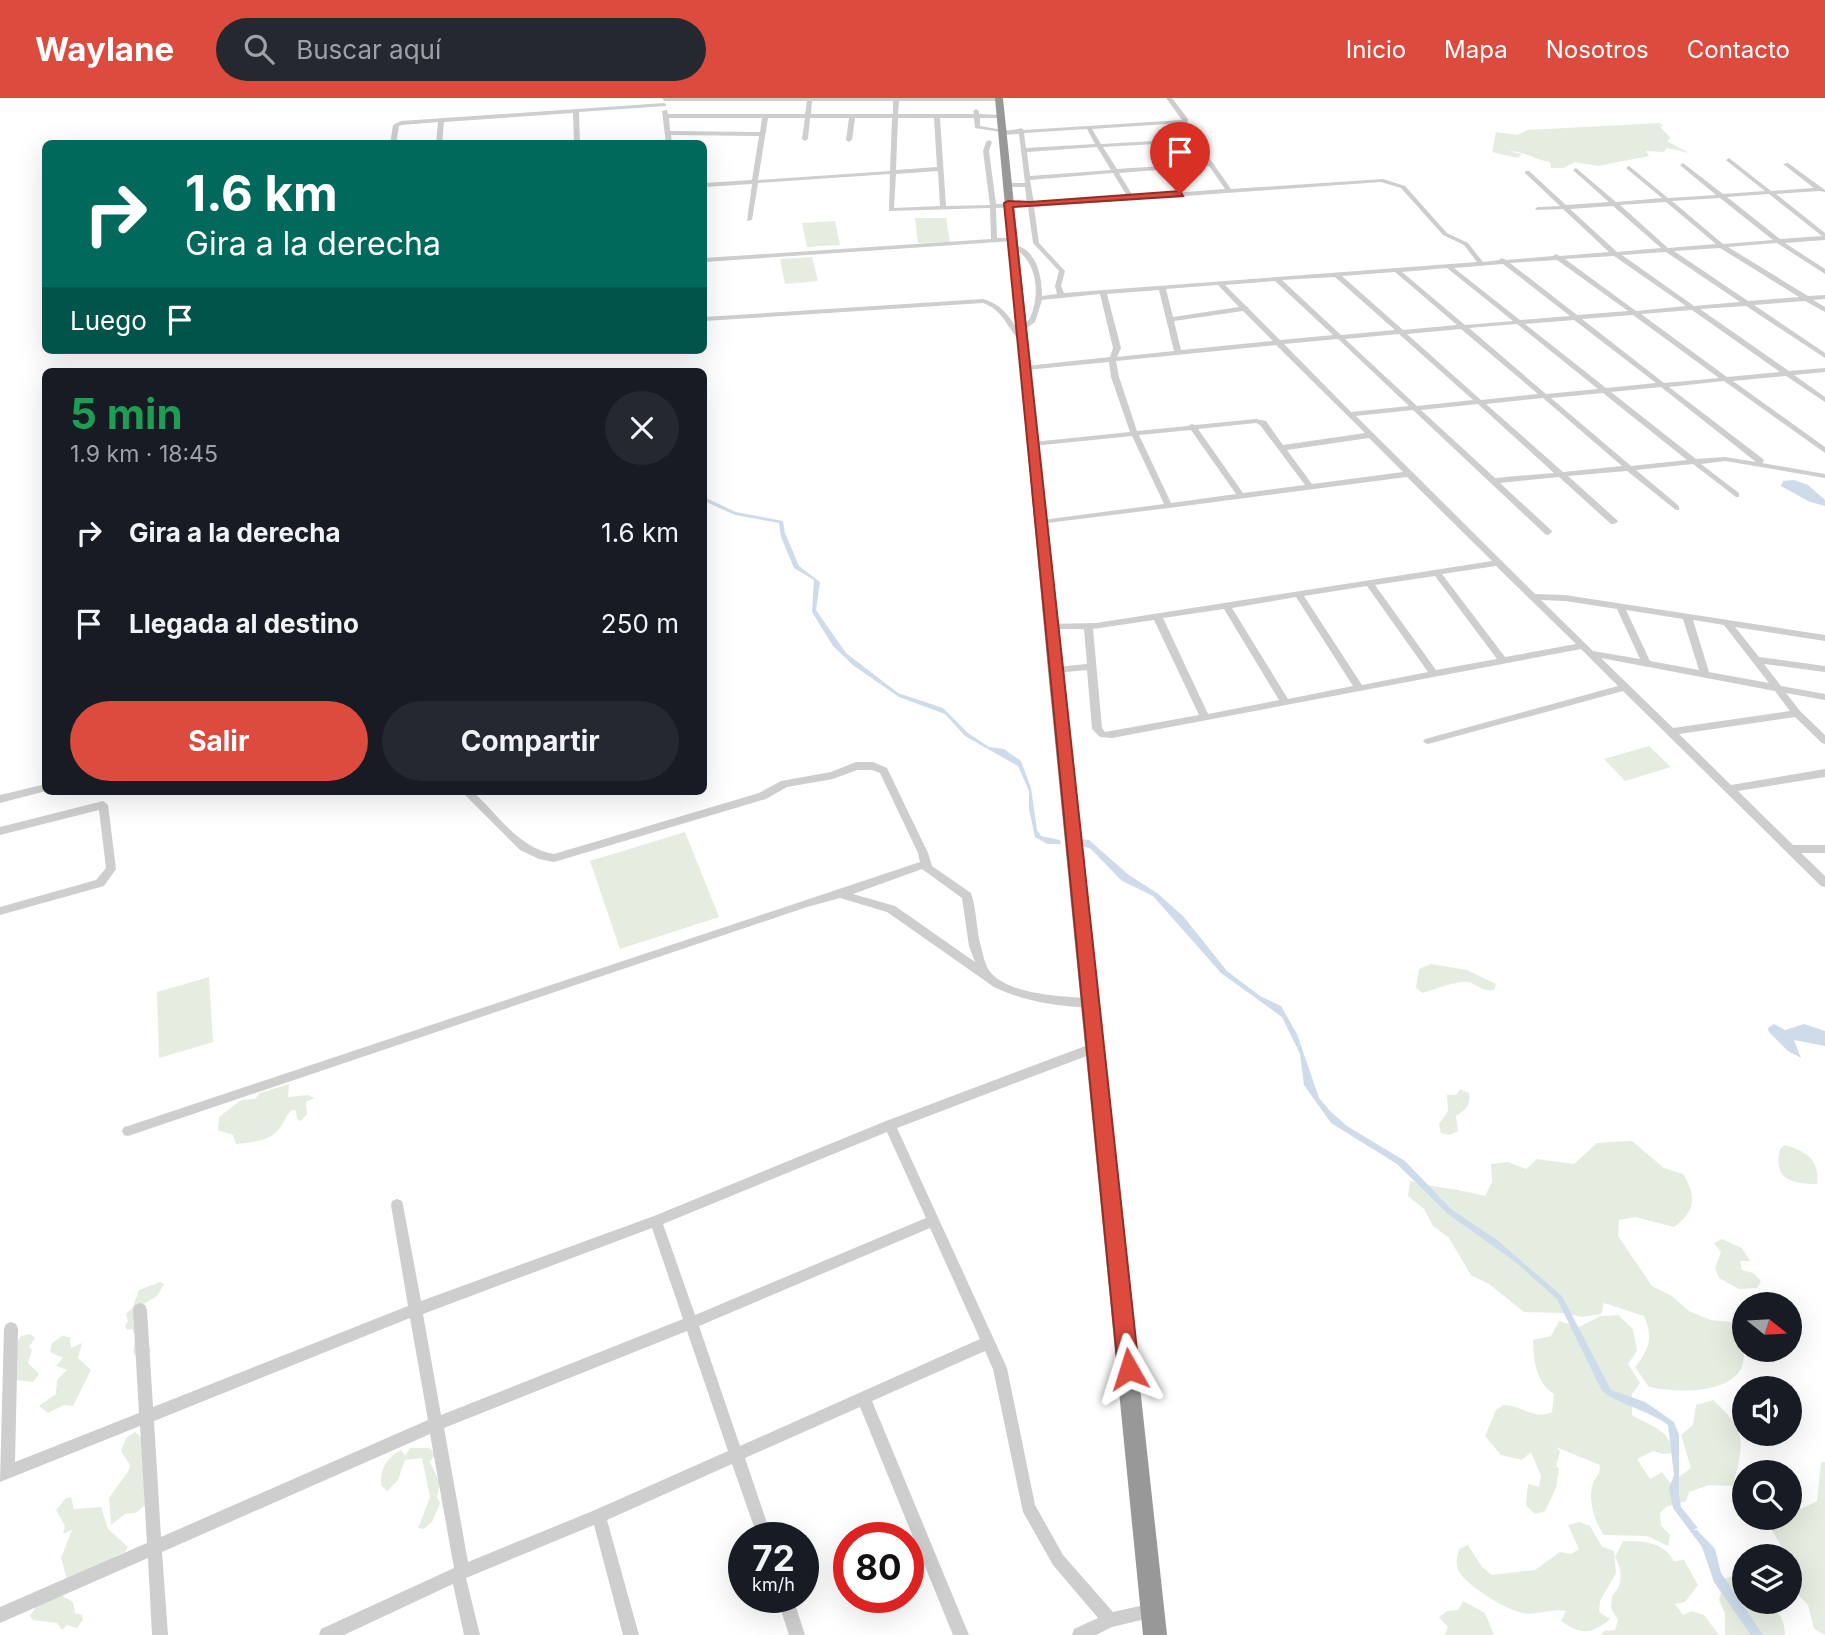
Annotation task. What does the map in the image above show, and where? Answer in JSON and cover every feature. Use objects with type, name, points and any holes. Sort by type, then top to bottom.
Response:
[{"type":"highway","points":[[999,99],[1008,203],[1017,245],[1022,336],[1055,670],[1155,1635]]},
{"type":"street","points":[[1168,98],[1229,191]]},
{"type":"street","points":[[697,134],[709,99]]},
{"type":"street","points":[[805,139],[810,99]]},
{"type":"street","points":[[896,99],[891,209],[1008,203],[1030,205],[1381,180],[1398,184],[1444,234],[1466,244],[1480,262]]},
{"type":"street","points":[[976,99],[977,127],[989,142],[1004,148]]},
{"type":"street","points":[[394,140],[398,124],[576,111],[664,101],[999,99]]},
{"type":"street","points":[[664,101],[669,140]]},
{"type":"street","points":[[576,111],[577,140]]},
{"type":"street","points":[[666,116],[1001,116]]},
{"type":"street","points":[[749,220],[765,116]]},
{"type":"street","points":[[849,140],[852,116]]},
{"type":"street","points":[[937,116],[938,169],[943,207]]},
{"type":"street","points":[[439,140],[441,120]]},
{"type":"street","points":[[981,130],[1002,132],[1185,121]]},
{"type":"street","points":[[1088,127],[1131,198]]},
{"type":"street","points":[[1021,130],[1037,243],[1062,271],[1058,286],[1061,295]]},
{"type":"street","points":[[668,133],[762,134]]},
{"type":"street","points":[[1023,150],[1194,140]]},
{"type":"street","points":[[989,142],[986,151],[993,204],[994,239]]},
{"type":"street","points":[[1729,160],[1825,237]]},
{"type":"street","points":[[1007,185],[1113,171],[1210,164]]},
{"type":"street","points":[[1786,164],[1823,191]]},
{"type":"street","points":[[1683,165],[1718,196],[1777,241],[1825,272]]},
{"type":"street","points":[[1629,168],[1722,245],[1825,310]]},
{"type":"street","points":[[707,185],[938,169]]},
{"type":"street","points":[[1576,170],[1667,249],[1825,356]]},
{"type":"street","points":[[1527,172],[1613,252],[1825,400]]},
{"type":"street","points":[[1538,209],[1771,192],[1823,191]]},
{"type":"street","points":[[1039,296],[1825,237]]},
{"type":"street","points":[[707,260],[994,239],[1017,245],[1053,261]]},
{"type":"street","points":[[707,319],[983,301],[994,303],[1004,311],[1009,326],[1022,336],[1032,322],[1039,296],[1037,275],[1017,245]]},
{"type":"street","points":[[1556,256],[1637,312],[1825,451]]},
{"type":"street","points":[[1502,260],[1762,463]]},
{"type":"street","points":[[1447,265],[1736,495]]},
{"type":"street","points":[[1395,269],[1676,508]]},
{"type":"street","points":[[1336,274],[1614,522]]},
{"type":"street","points":[[1277,279],[1336,337],[1548,532]]},
{"type":"street","points":[[1219,283],[1532,597],[1825,883]]},
{"type":"street","points":[[1039,296],[1058,286]]},
{"type":"street","points":[[1161,287],[1178,352]]},
{"type":"street","points":[[1103,291],[1117,348],[1112,360],[1134,432],[1169,506]]},
{"type":"street","points":[[1026,368],[1459,326],[1825,297]]},
{"type":"street","points":[[1171,319],[1246,308]]},
{"type":"street","points":[[1350,414],[1825,370]]},
{"type":"street","points":[[1033,444],[1256,421],[1263,423],[1310,488]]},
{"type":"street","points":[[1192,426],[1241,496]]},
{"type":"street","points":[[1282,448],[1370,435]]},
{"type":"street","points":[[1494,481],[1725,458],[1825,476]]},
{"type":"street","points":[[1042,522],[1409,474]]},
{"type":"street","points":[[1051,626],[1088,626],[1498,563]]},
{"type":"street","points":[[1437,573],[1503,661]]},
{"type":"street","points":[[1369,583],[1434,674]]},
{"type":"street","points":[[1298,594],[1359,688]]},
{"type":"street","points":[[1532,597],[1565,598],[1825,638]]},
{"type":"street","points":[[1226,605],[1285,702]]},
{"type":"street","points":[[1621,607],[1625,623],[1640,644],[1646,663]]},
{"type":"street","points":[[1157,616],[1205,717]]},
{"type":"street","points":[[1687,617],[1704,674]]},
{"type":"street","points":[[1727,623],[1797,713],[1825,741]]},
{"type":"street","points":[[1088,626],[1097,729],[1103,734],[1503,661],[1586,649],[1825,697]]},
{"type":"street","points":[[1755,660],[1825,669]]},
{"type":"street","points":[[1055,670],[1091,667]]},
{"type":"street","points":[[1428,741],[1624,687]]},
{"type":"street","points":[[1672,733],[1797,713]]},
{"type":"street","points":[[470,795],[510,838],[535,856],[554,858],[762,796],[785,784],[833,775],[856,766],[873,765],[884,771],[927,869],[967,896],[975,946],[984,972]]},
{"type":"street","points":[[1730,789],[1825,773]]},
{"type":"street","points":[[0,799],[42,788]]},
{"type":"street","points":[[0,831],[103,805],[111,869],[100,883],[0,911]]},
{"type":"street","points":[[1791,849],[1825,849]]},
{"type":"street","points":[[128,1131],[926,864]]},
{"type":"street","points":[[840,894],[891,908],[998,984],[1029,998],[1091,1003]]},
{"type":"street","points":[[11,1329],[4,1474],[415,1310],[656,1221],[890,1125],[1096,1046]]},
{"type":"street","points":[[890,1125],[1000,1368],[1028,1507],[1058,1560],[1110,1620]]},
{"type":"street","points":[[397,1205],[472,1635]]},
{"type":"street","points":[[656,1221],[760,1522]]},
{"type":"street","points":[[0,1615],[434,1425],[691,1323],[933,1221]]},
{"type":"street","points":[[140,1310],[160,1635]]},
{"type":"street","points":[[327,1635],[460,1573],[599,1516],[989,1342]]},
{"type":"street","points":[[863,1397],[961,1635]]},
{"type":"street","points":[[599,1516],[631,1635]]},
{"type":"street","points":[[1080,1635],[1110,1620],[1154,1611]]},
{"type":"street","points":[[790,1613],[797,1635]]},
{"type":"shaded area","points":[[1659,123],[1664,125],[1660,127],[1671,138],[1667,141],[1689,153],[1667,148],[1664,152],[1646,151],[1649,156],[1598,166],[1575,162],[1564,168],[1551,168],[1550,162],[1520,152],[1509,151],[1522,154],[1518,158],[1492,152],[1496,132],[1518,135],[1527,130]]},
{"type":"shaded area","points":[[915,218],[946,218],[950,242],[918,243]]},
{"type":"shaded area","points":[[835,221],[840,245],[807,247],[802,223]]},
{"type":"shaded area","points":[[812,257],[818,281],[785,284],[780,259]]},
{"type":"shaded area","points":[[1649,746],[1671,767],[1625,781],[1604,759]]},
{"type":"shaded area","points":[[685,832],[719,917],[620,949],[590,861]]},
{"type":"shaded area","points":[[1431,964],[1467,970],[1496,984],[1494,990],[1464,982],[1423,993],[1416,988],[1419,969]]},
{"type":"shaded area","points":[[209,977],[213,1042],[159,1058],[157,992]]},
{"type":"shaded area","points":[[289,1084],[288,1097],[308,1095],[314,1098],[306,1102],[307,1114],[301,1121],[297,1119],[296,1110],[292,1110],[270,1137],[236,1144],[233,1135],[218,1130],[219,1117],[241,1100],[255,1099],[260,1093]]},
{"type":"shaded area","points":[[1460,1089],[1469,1093],[1469,1101],[1467,1107],[1456,1116],[1458,1131],[1450,1135],[1441,1133],[1439,1124],[1448,1111],[1447,1095],[1456,1095]]},
{"type":"shaded area","points":[[1632,1141],[1664,1168],[1683,1174],[1692,1202],[1682,1221],[1674,1227],[1635,1217],[1619,1220],[1618,1236],[1652,1286],[1672,1296],[1689,1311],[1711,1320],[1731,1322],[1732,1362],[1743,1362],[1737,1375],[1724,1383],[1688,1390],[1649,1387],[1635,1367],[1648,1343],[1644,1316],[1604,1303],[1601,1314],[1582,1317],[1563,1313],[1524,1312],[1489,1284],[1471,1275],[1449,1238],[1433,1226],[1424,1209],[1408,1196],[1410,1181],[1485,1196],[1492,1182],[1491,1164],[1508,1162],[1526,1169],[1537,1159],[1574,1164],[1597,1143]]},
{"type":"shaded area","points":[[1785,1145],[1810,1158],[1816,1169],[1817,1184],[1799,1183],[1786,1178],[1779,1167],[1778,1159],[1780,1149]]},
{"type":"shaded area","points":[[1722,1239],[1742,1248],[1750,1261],[1740,1261],[1742,1270],[1753,1273],[1761,1281],[1757,1288],[1739,1289],[1719,1278],[1715,1268],[1721,1252],[1714,1243]]},
{"type":"shaded area","points":[[160,1282],[164,1284],[157,1296],[142,1305],[146,1341],[151,1351],[148,1356],[136,1357],[133,1351],[136,1337],[132,1329],[127,1330],[125,1326],[128,1321],[126,1314],[133,1307],[139,1290]]},
{"type":"shaded area","points":[[1618,1315],[1633,1329],[1637,1351],[1628,1364],[1640,1383],[1632,1394],[1632,1415],[1663,1433],[1671,1445],[1673,1453],[1653,1451],[1637,1459],[1650,1479],[1662,1472],[1670,1483],[1691,1468],[1681,1435],[1693,1425],[1696,1405],[1713,1400],[1732,1421],[1732,1446],[1741,1446],[1739,1460],[1732,1460],[1732,1486],[1709,1485],[1689,1492],[1686,1501],[1666,1507],[1660,1513],[1661,1525],[1670,1535],[1668,1546],[1647,1536],[1604,1535],[1596,1521],[1591,1495],[1600,1465],[1556,1447],[1560,1451],[1556,1466],[1559,1468],[1556,1488],[1545,1511],[1535,1514],[1526,1505],[1528,1484],[1539,1487],[1541,1476],[1531,1452],[1522,1460],[1501,1455],[1485,1436],[1496,1410],[1503,1405],[1539,1415],[1552,1412],[1554,1394],[1539,1377],[1533,1340],[1551,1336],[1559,1321],[1579,1327],[1601,1316]]},
{"type":"shaded area","points":[[30,1334],[35,1338],[29,1347],[32,1350],[28,1363],[39,1374],[33,1382],[16,1380],[14,1347],[21,1336]]},
{"type":"shaded area","points":[[62,1336],[70,1337],[71,1348],[82,1343],[78,1358],[91,1370],[73,1406],[64,1405],[48,1413],[39,1406],[56,1394],[57,1380],[67,1370],[56,1366],[63,1358],[50,1352],[52,1343]]},
{"type":"shaded area","points":[[135,1432],[141,1437],[145,1505],[135,1513],[125,1514],[111,1525],[109,1498],[130,1465],[121,1451],[126,1438]]},
{"type":"shaded area","points":[[410,1448],[429,1448],[436,1453],[430,1462],[440,1483],[437,1497],[440,1503],[432,1522],[424,1529],[418,1528],[430,1497],[422,1458],[405,1460],[398,1480],[387,1491],[381,1485],[383,1469],[388,1460],[401,1450],[405,1456]]},
{"type":"shaded area","points":[[1821,1462],[1825,1462],[1825,1635],[1814,1629],[1808,1605],[1802,1599],[1802,1544],[1780,1544],[1772,1530],[1802,1530],[1802,1508],[1817,1501]]},
{"type":"shaded area","points":[[71,1497],[74,1509],[101,1507],[108,1529],[128,1547],[125,1552],[114,1557],[108,1568],[69,1586],[61,1558],[72,1530],[63,1534],[65,1526],[56,1510],[66,1498]]},
{"type":"shaded area","points":[[1579,1522],[1590,1526],[1602,1547],[1614,1551],[1616,1573],[1600,1601],[1599,1612],[1610,1619],[1597,1628],[1586,1631],[1575,1629],[1561,1621],[1566,1611],[1529,1614],[1508,1608],[1469,1583],[1458,1568],[1459,1549],[1468,1545],[1482,1567],[1492,1575],[1535,1570],[1560,1552],[1571,1554],[1579,1549],[1568,1525]]},
{"type":"shaded area","points":[[1623,1541],[1653,1544],[1664,1550],[1674,1561],[1684,1560],[1698,1585],[1685,1602],[1675,1604],[1683,1615],[1692,1611],[1704,1615],[1719,1635],[1601,1635],[1604,1631],[1615,1630],[1618,1620],[1611,1608],[1612,1596],[1621,1578],[1615,1557]]},
{"type":"shaded area","points":[[1732,1576],[1732,1614],[1779,1614],[1785,1635],[1725,1635],[1725,1613],[1719,1600],[1725,1579]]},
{"type":"shaded area","points":[[61,1595],[73,1602],[75,1613],[82,1615],[83,1620],[77,1628],[67,1625],[62,1630],[57,1623],[33,1620],[30,1616],[38,1603]]},
{"type":"shaded area","points":[[1463,1601],[1485,1613],[1494,1635],[1445,1635],[1448,1627],[1439,1617],[1447,1611],[1458,1610]]},
{"type":"water","points":[[1794,480],[1808,485],[1825,500],[1825,506],[1810,502],[1781,486],[1783,481]]},
{"type":"water","points":[[707,498],[736,512],[783,521],[785,533],[799,566],[820,582],[816,610],[846,653],[898,693],[943,708],[968,733],[989,747],[1004,749],[1021,761],[1031,788],[1037,830],[1041,836],[1060,840],[1061,844],[1047,844],[1035,837],[1029,809],[1029,791],[1018,766],[965,736],[945,714],[899,697],[854,666],[833,646],[812,612],[814,580],[794,568],[781,537],[779,523],[735,515],[707,502]]},
{"type":"water","points":[[1078,839],[1089,840],[1129,875],[1157,893],[1183,916],[1227,971],[1260,996],[1281,1006],[1297,1034],[1319,1098],[1331,1112],[1347,1126],[1405,1161],[1451,1209],[1497,1240],[1562,1296],[1611,1390],[1645,1402],[1674,1422],[1679,1435],[1681,1507],[1698,1528],[1693,1530],[1697,1530],[1715,1549],[1721,1573],[1732,1589],[1732,1608],[1714,1582],[1702,1547],[1673,1508],[1669,1489],[1674,1475],[1668,1425],[1602,1391],[1557,1299],[1514,1261],[1448,1214],[1397,1164],[1331,1123],[1304,1085],[1300,1054],[1282,1017],[1221,973],[1153,896],[1122,881],[1091,849],[1079,845]]},
{"type":"water","points":[[1774,1024],[1785,1030],[1804,1024],[1825,1031],[1825,1046],[1794,1040],[1801,1058],[1788,1051],[1769,1032],[1768,1028]]},
{"type":"water","points":[[1736,1614],[1749,1614],[1763,1635],[1751,1635]]},
{"type":"route","points":[[1129,1369],[1008,203],[1030,205],[1180,194]]}]
